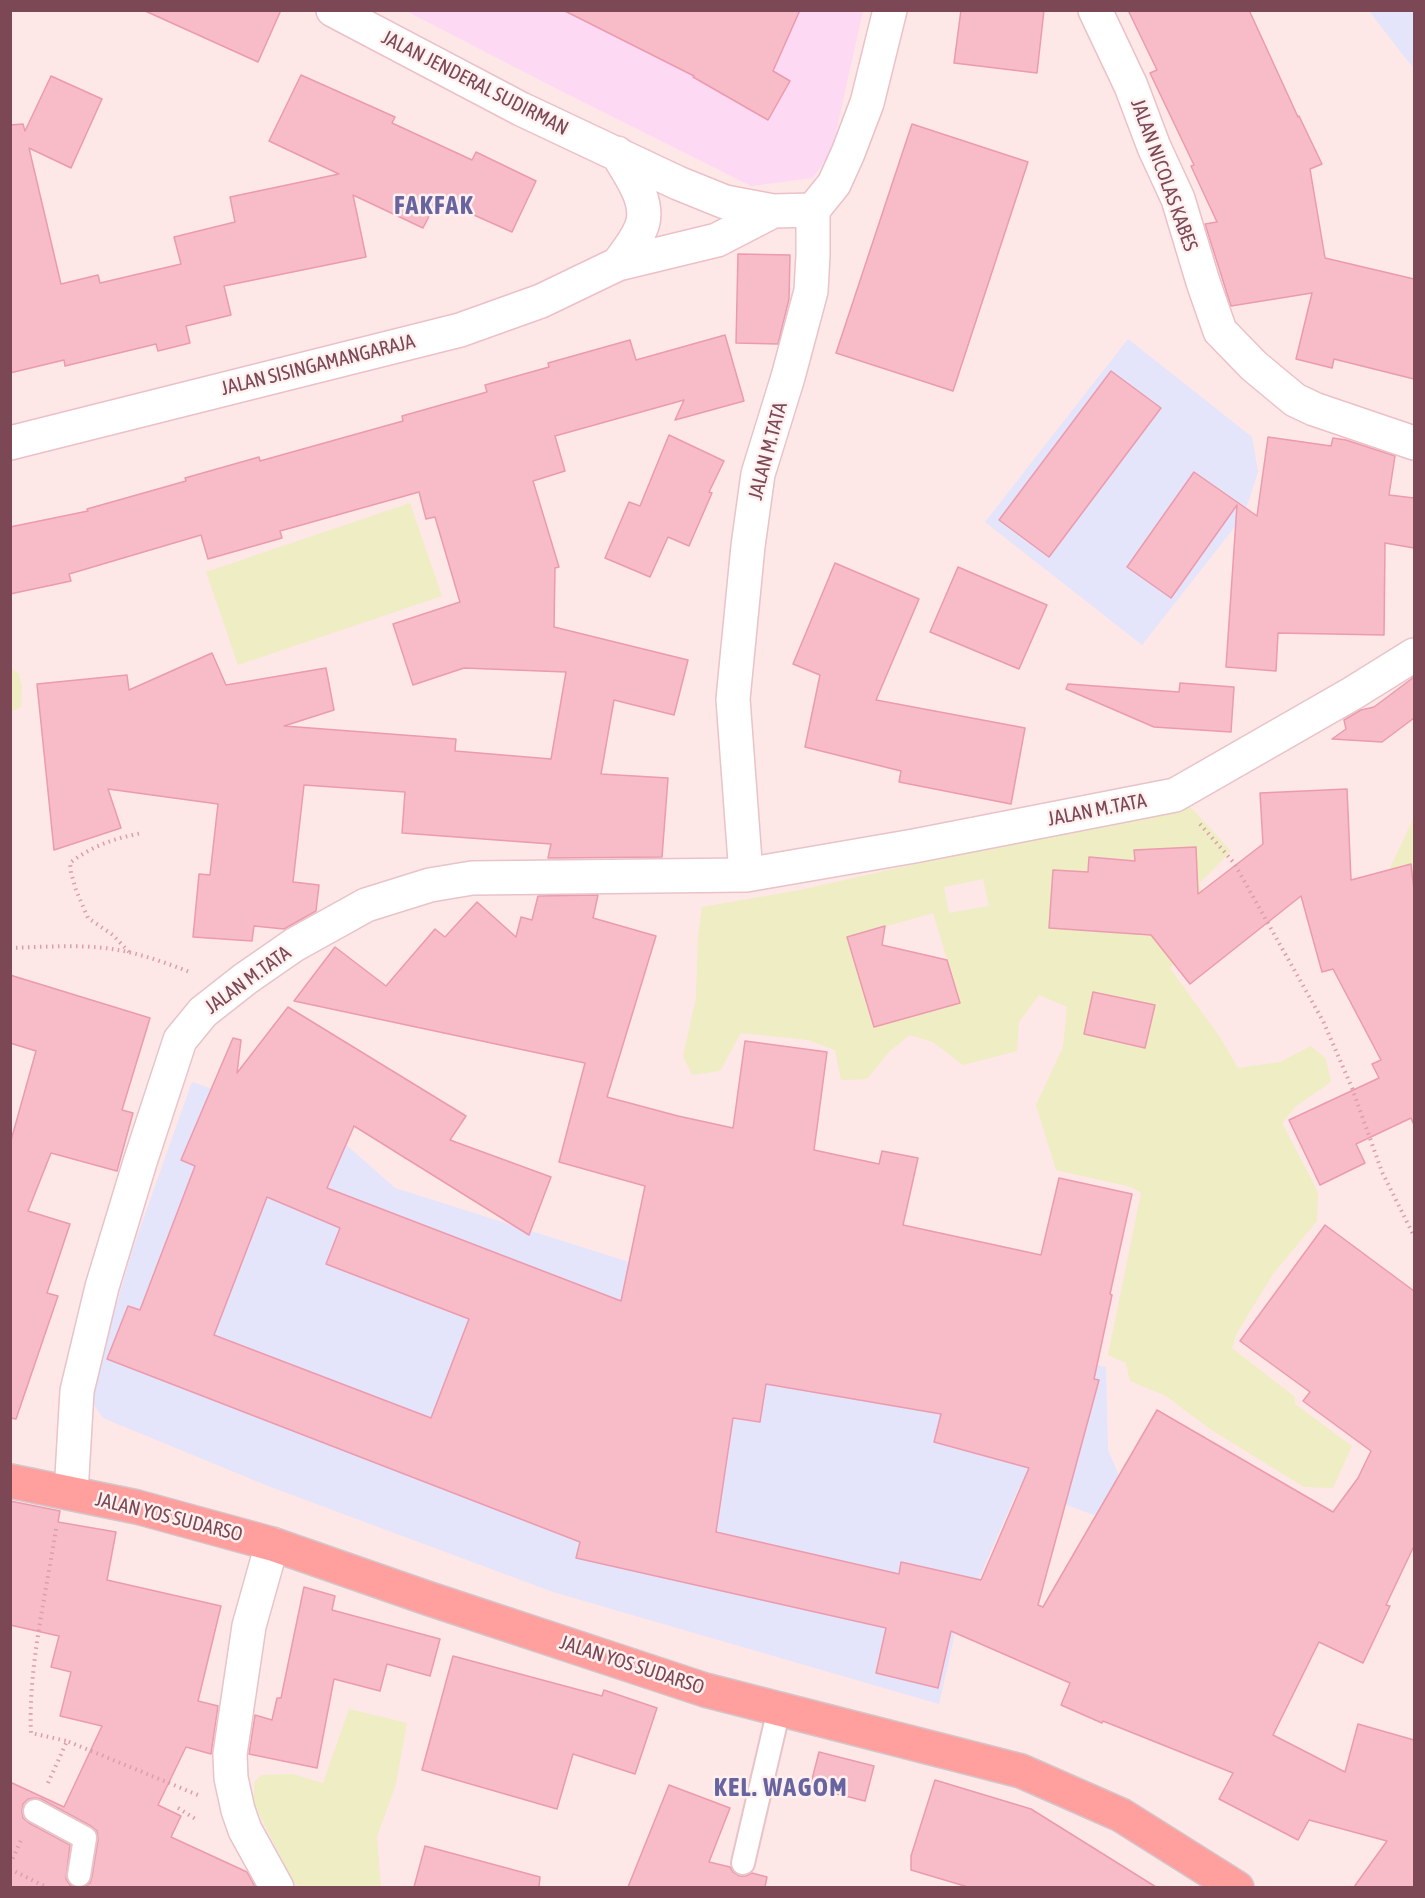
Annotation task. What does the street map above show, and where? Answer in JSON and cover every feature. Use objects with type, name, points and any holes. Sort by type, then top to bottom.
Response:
[{"type":"main road","name":"JALAN YOS SUDARSO","points":[[10,1481],[137,1508],[272,1544],[705,1690],[1022,1771],[1121,1815],[1236,1887]]},
{"type":"street","points":[[618,264],[717,240],[773,211],[813,210],[834,184],[848,153],[867,103],[890,10]]},
{"type":"street","name":"JALAN NICOLAS KABES","points":[[1095,10],[1131,86],[1154,147],[1178,199],[1220,331],[1254,366],[1295,400],[1314,409],[1414,443]]},
{"type":"street","name":"JALAN JENDERAL SUDIRMAN","points":[[335,11],[373,20],[521,109],[678,183],[725,202],[773,211]]},
{"type":"street","points":[[617,153],[636,186],[645,213],[642,227],[618,264]]},
{"type":"street","name":"JALAN M.TATA","points":[[746,875],[733,699],[743,593],[758,474],[788,377],[811,291],[813,210]]},
{"type":"street","name":"JALAN SISINGAMANGARAJA","points":[[10,443],[460,330],[541,301],[618,264]]},
{"type":"street","name":"JALAN M.TATA","points":[[66,1493],[76,1391],[102,1287],[180,1040],[203,1012],[294,945],[366,905],[430,885],[472,878],[746,875],[914,846],[1175,795],[1353,693],[1414,655]]},
{"type":"street","points":[[272,1544],[249,1626],[230,1754],[231,1778],[245,1830],[277,1887]]},
{"type":"lane","points":[[744,1863],[779,1709]]},
{"type":"lane","points":[[34,1811],[85,1838],[79,1875]]},
{"type":"path","points":[[1175,795],[1234,863],[1323,1021],[1352,1088],[1382,1172],[1414,1236]]},
{"type":"path","points":[[130,953],[113,935],[88,918],[76,890],[70,863],[118,838],[142,833]]},
{"type":"path","points":[[10,948],[65,946],[112,949],[143,956],[191,973],[218,1001]]},
{"type":"path","points":[[66,1493],[35,1661],[30,1708],[31,1732],[67,1741],[181,1789],[238,1810]]},
{"type":"path","points":[[10,1864],[67,1741]]},
{"type":"path","points":[[178,1808],[197,1820]]},
{"type":"path","points":[[10,1869],[39,1886],[48,1887]]},
{"type":"shaded area","points":[[406,11],[863,11],[832,150],[813,178],[751,186]]},
{"type":"shaded area","points":[[1369,11],[1414,11],[1414,69]]},
{"type":"shaded area","points":[[1128,339],[1252,437],[1258,472],[1244,515],[1142,645],[985,522]]},
{"type":"shaded area","points":[[192,1082],[327,1128],[395,1188],[648,1268],[1106,1367],[1108,1450],[1123,1485],[1107,1520],[1019,1487],[955,1633],[939,1704],[553,1592],[268,1486],[103,1418],[89,1398],[133,1248]]},
{"type":"green space","points":[[410,503],[442,596],[238,665],[206,572]]},
{"type":"green space","points":[[11,668],[19,674],[22,687],[21,707],[11,712]]},
{"type":"green space","points":[[1187,803],[1231,851],[1199,884],[1214,919],[1170,968],[1219,1036],[1238,1068],[1280,1062],[1311,1046],[1326,1059],[1331,1082],[1296,1106],[1282,1123],[1318,1192],[1317,1221],[1273,1274],[1237,1333],[1232,1348],[1295,1397],[1295,1404],[1352,1446],[1333,1488],[1304,1487],[1210,1429],[1166,1396],[1130,1381],[1126,1363],[1108,1355],[1141,1193],[1131,1187],[1056,1170],[1036,1105],[1063,1047],[1067,1007],[1039,995],[1019,1022],[1017,1051],[963,1065],[933,1042],[910,1035],[890,1051],[867,1079],[841,1080],[835,1050],[808,1040],[741,1033],[720,1071],[692,1075],[683,1056],[696,998],[698,936],[702,907],[800,890]],"holes":[[[1196,847],[1200,924],[1135,850]],[[1090,857],[1118,859],[1113,932],[1049,928],[1053,870],[1088,872]],[[983,879],[989,906],[949,913],[944,887]],[[933,913],[960,1003],[874,1027],[848,937]],[[1093,992],[1154,1005],[1145,1047],[1084,1034]]]},
{"type":"green space","points":[[1414,817],[1414,874],[1408,887],[1414,891],[1414,929],[1388,872]]},
{"type":"green space","points":[[349,1709],[407,1723],[396,1784],[377,1837],[381,1887],[299,1887],[292,1880],[254,1804],[254,1782],[262,1775],[293,1774],[323,1783]]},
{"type":"building","points":[[143,10],[281,10],[258,62]]},
{"type":"building","points":[[563,10],[800,10],[773,71],[790,81],[768,120],[694,76]]},
{"type":"building","points":[[961,10],[1044,10],[1037,73],[954,63]]},
{"type":"building","points":[[1128,10],[1249,10],[1322,164],[1310,169],[1325,258],[1414,279],[1414,379],[1334,359],[1332,368],[1296,359],[1312,293],[1231,306],[1205,224],[1217,222],[1191,166],[1194,165],[1150,73],[1157,70]]},
{"type":"building","points":[[301,75],[395,117],[392,123],[472,160],[476,152],[536,181],[512,232],[438,199],[423,228],[353,195],[366,257],[224,286],[231,315],[186,326],[190,343],[158,351],[156,344],[65,366],[64,360],[10,373],[10,125],[23,124],[25,131],[51,76],[102,99],[71,168],[29,148],[61,284],[98,275],[100,283],[181,264],[174,237],[235,222],[230,197],[339,174],[269,141]]},
{"type":"building","points":[[912,124],[1028,162],[953,391],[836,353]]},
{"type":"building","points":[[738,254],[790,255],[789,299],[778,344],[736,343]]},
{"type":"building","points":[[725,335],[744,401],[675,420],[684,400],[555,436],[565,471],[533,481],[559,567],[555,568],[554,627],[688,660],[674,715],[614,700],[601,774],[668,778],[662,857],[548,858],[551,844],[402,833],[405,792],[304,785],[293,882],[319,885],[316,911],[284,929],[254,926],[252,941],[193,937],[199,874],[210,875],[218,804],[108,789],[121,828],[54,850],[37,684],[127,675],[129,690],[212,653],[226,685],[326,668],[334,710],[284,726],[456,739],[455,751],[551,759],[566,672],[464,668],[413,685],[393,624],[460,602],[435,517],[426,519],[419,492],[280,531],[282,538],[208,559],[201,535],[69,574],[71,581],[10,594],[10,527],[88,511],[87,509],[186,481],[185,478],[259,457],[260,461],[403,421],[402,416],[487,392],[485,385],[549,367],[548,363],[630,340],[636,360]]},
{"type":"building","points":[[1111,371],[1161,408],[1049,557],[999,520]]},
{"type":"building","points":[[669,435],[724,461],[709,492],[712,493],[689,546],[668,537],[650,577],[605,558],[629,502],[640,506]]},
{"type":"building","points":[[1268,437],[1331,446],[1333,438],[1395,456],[1389,495],[1414,498],[1414,548],[1385,543],[1384,635],[1278,633],[1276,671],[1226,667],[1237,505],[1171,598],[1127,567],[1194,472],[1257,516]]},
{"type":"building","points":[[835,563],[919,599],[876,700],[1025,728],[1011,804],[899,782],[901,771],[805,747],[820,675],[793,664]]},
{"type":"building","points":[[958,567],[1047,605],[1019,669],[930,632]]},
{"type":"building","points":[[1414,677],[1414,718],[1382,742],[1332,739],[1346,729],[1344,720],[1361,710],[1374,707]]},
{"type":"building","points":[[1180,683],[1234,687],[1231,732],[1154,727],[1066,689],[1068,684],[1179,692]]},
{"type":"building","points":[[1347,789],[1351,880],[1411,864],[1414,890],[1414,1125],[1411,1118],[1356,1144],[1365,1163],[1320,1185],[1289,1120],[1379,1078],[1372,1064],[1381,1060],[1333,969],[1322,972],[1301,896],[1190,984],[1151,935],[1049,928],[1053,870],[1088,872],[1089,857],[1135,861],[1134,850],[1196,847],[1198,894],[1263,844],[1260,793]]},
{"type":"building","points":[[598,895],[593,918],[656,936],[607,1097],[733,1128],[745,1041],[827,1052],[814,1150],[879,1164],[882,1151],[918,1158],[903,1225],[1041,1255],[1059,1178],[1132,1194],[1094,1379],[1099,1380],[1038,1605],[1043,1607],[1157,1410],[1333,1512],[1358,1478],[1371,1451],[1303,1401],[1310,1392],[1240,1341],[1325,1225],[1414,1291],[1414,1546],[1386,1605],[1390,1606],[1363,1663],[1319,1642],[1273,1735],[1345,1772],[1358,1724],[1414,1740],[1414,1887],[1354,1887],[1387,1841],[1309,1820],[1298,1840],[1219,1799],[1233,1773],[1061,1705],[1070,1683],[951,1631],[938,1688],[876,1673],[886,1628],[576,1558],[580,1542],[107,1359],[128,1306],[140,1310],[195,1166],[181,1160],[233,1038],[241,1040],[237,1073],[288,1007],[466,1116],[450,1140],[551,1177],[529,1235],[354,1126],[327,1188],[621,1301],[645,1186],[559,1162],[585,1063],[294,1001],[335,947],[386,986],[435,929],[445,937],[477,902],[516,937],[521,917],[532,920],[538,896]],"holes":[[[267,1197],[340,1228],[326,1264],[469,1319],[431,1418],[214,1335]],[[766,1384],[941,1414],[934,1442],[1029,1468],[981,1580],[901,1562],[899,1574],[716,1532],[733,1418],[760,1422]]]},
{"type":"building","points":[[885,926],[882,945],[947,960],[960,1003],[874,1027],[847,937]]},
{"type":"building","points":[[10,975],[150,1018],[122,1110],[133,1113],[117,1171],[51,1153],[28,1211],[70,1224],[47,1293],[58,1296],[16,1419],[10,1418],[10,1144],[36,1051],[10,1043]]},
{"type":"building","points":[[1093,992],[1155,1005],[1145,1048],[1084,1034]]},
{"type":"building","points":[[10,1501],[60,1511],[58,1522],[116,1532],[107,1580],[221,1606],[198,1701],[218,1706],[211,1754],[186,1747],[158,1805],[181,1816],[171,1837],[247,1872],[255,1887],[84,1887],[90,1883],[92,1877],[98,1840],[97,1831],[41,1799],[35,1798],[28,1799],[23,1804],[23,1818],[70,1845],[66,1879],[70,1885],[75,1887],[10,1887],[10,1782],[64,1807],[102,1726],[60,1716],[71,1672],[51,1667],[59,1636],[10,1625]]},
{"type":"building","points":[[304,1587],[335,1596],[332,1610],[440,1639],[430,1676],[387,1664],[380,1691],[334,1679],[317,1768],[249,1754],[255,1715],[272,1720],[277,1698],[281,1698]]},
{"type":"building","points":[[453,1656],[602,1696],[604,1690],[657,1708],[635,1774],[573,1754],[557,1809],[422,1770]]},
{"type":"building","points":[[819,1752],[874,1766],[865,1801],[810,1787]]},
{"type":"building","points":[[935,1780],[1031,1809],[1156,1887],[968,1887],[911,1870],[911,1856]]},
{"type":"building","points":[[669,1785],[730,1808],[709,1862],[730,1867],[739,1876],[752,1873],[767,1877],[765,1887],[628,1887]]},
{"type":"building","points":[[425,1846],[540,1877],[539,1887],[414,1887]]},
{"type":"district","name":"FAKFAK","points":[[434,206]]},
{"type":"district","name":"KEL. WAGOM","points":[[781,1788]]}]
